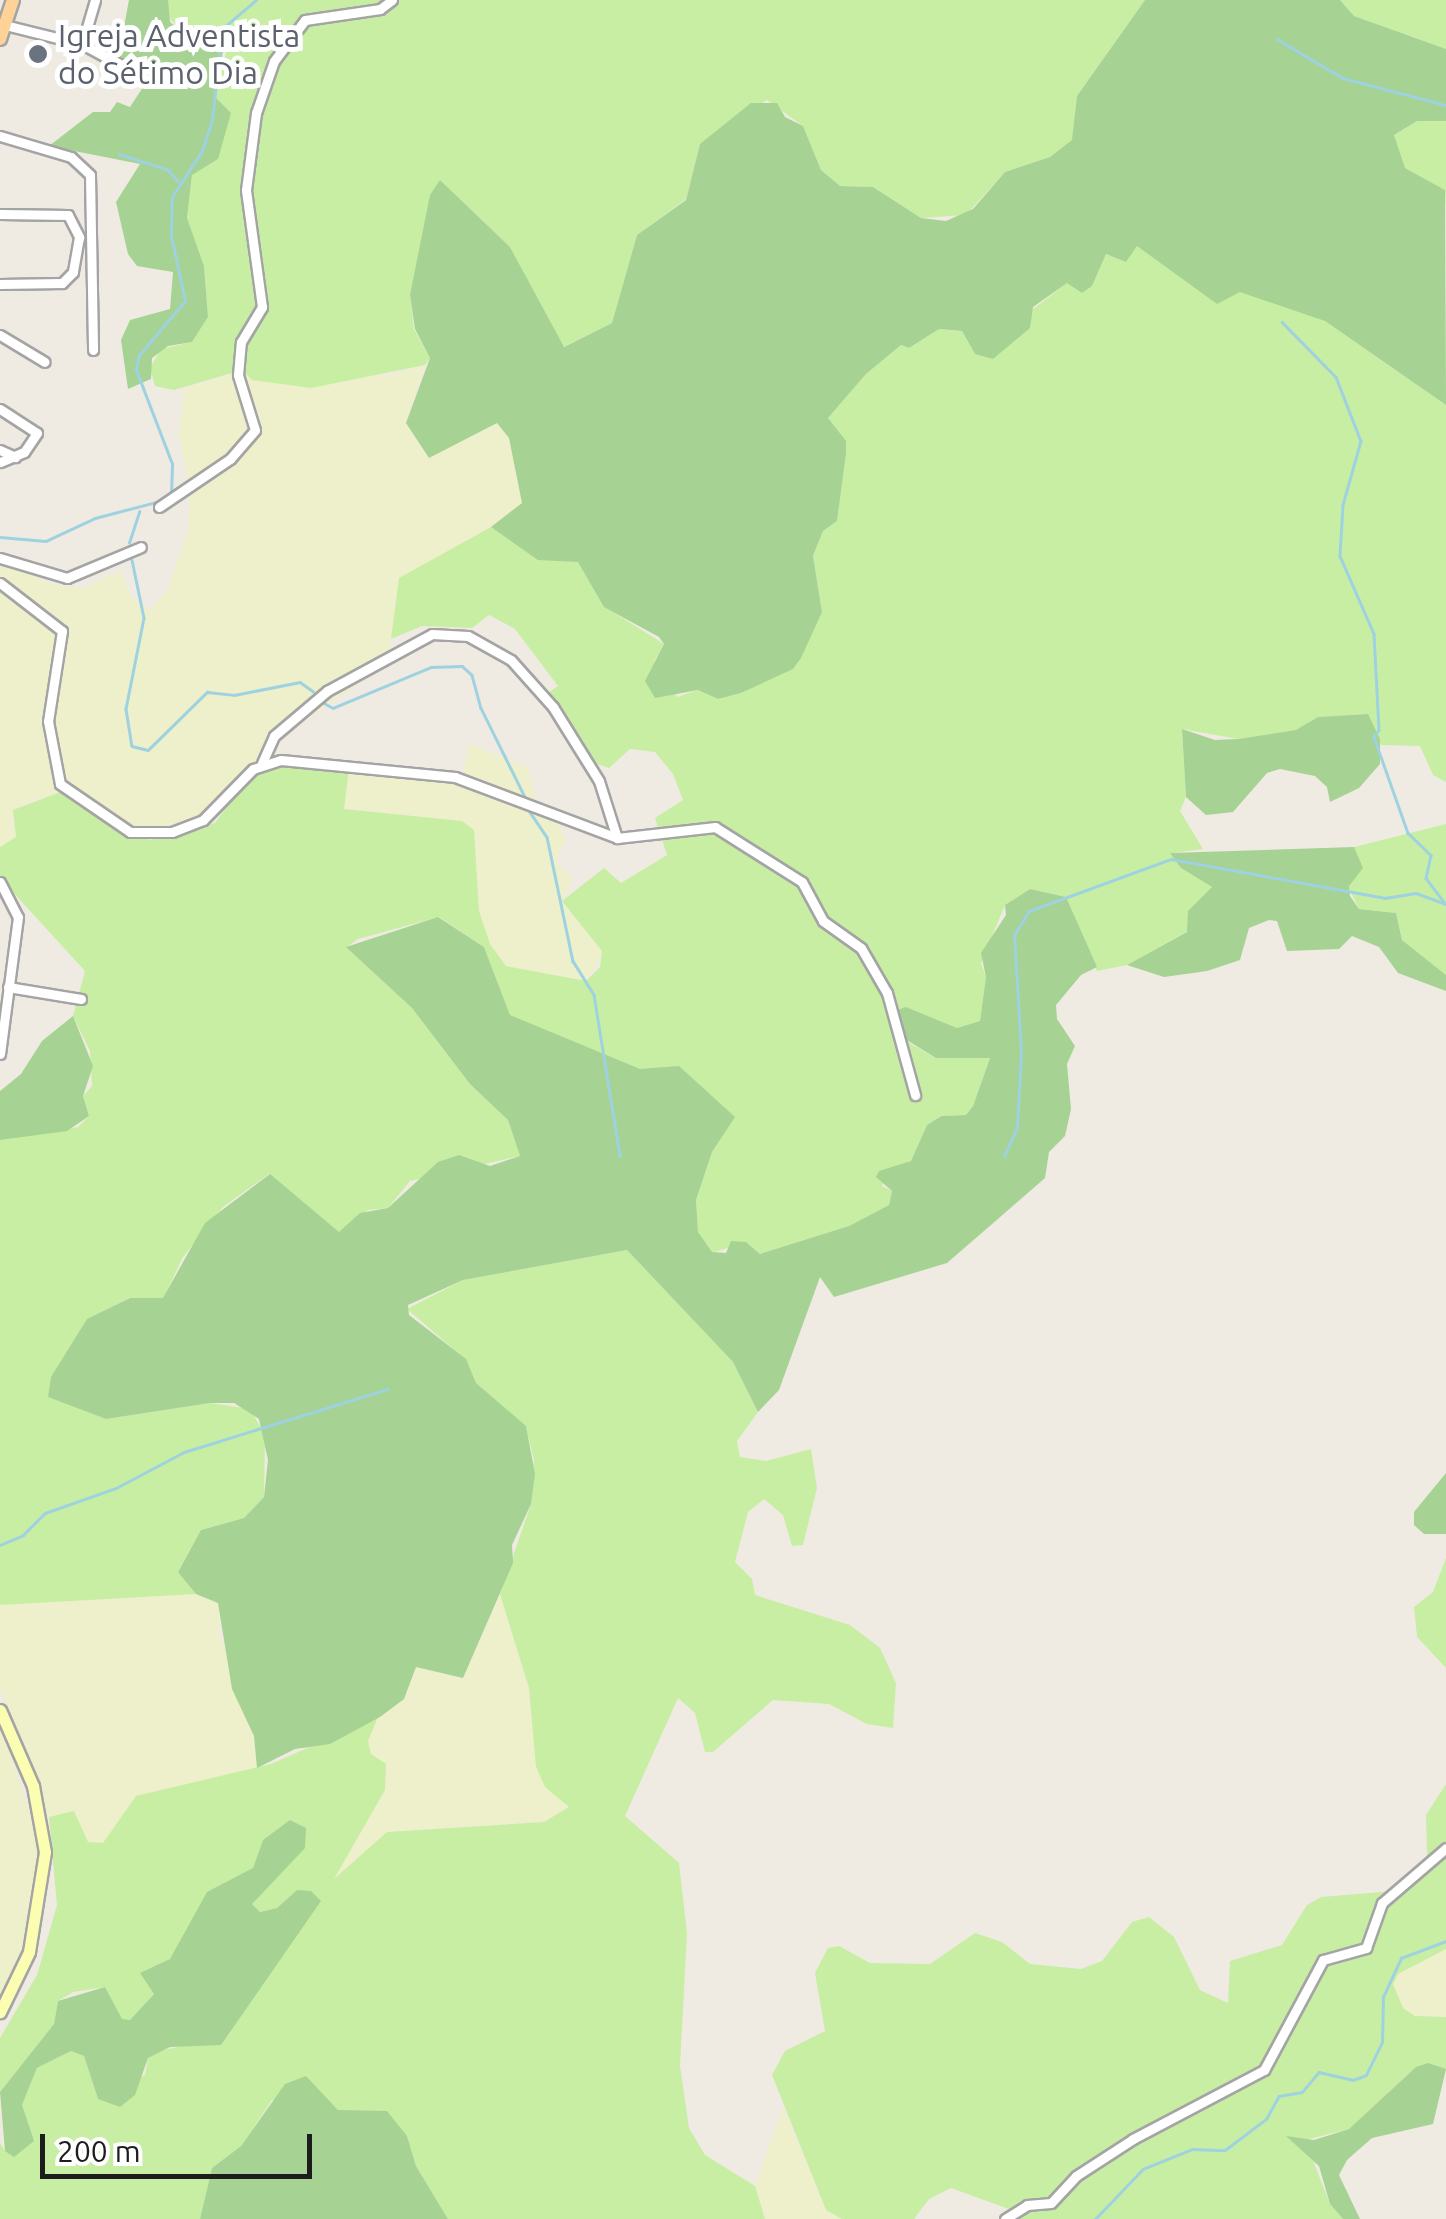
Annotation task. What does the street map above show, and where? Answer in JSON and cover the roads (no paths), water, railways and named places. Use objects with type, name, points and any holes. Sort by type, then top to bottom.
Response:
[{"type":"main road","points":[[0,39],[9,26],[14,0]]},
{"type":"main road","points":[[0,1710],[33,1786],[46,1852],[29,1952],[0,2012]]},
{"type":"street","points":[[82,44],[95,0]]},
{"type":"street","points":[[159,507],[230,458],[255,430],[238,374],[240,342],[262,300],[246,190],[256,113],[274,62],[305,20],[380,9],[392,0]]},
{"type":"street","points":[[9,26],[82,44],[128,69]]},
{"type":"street","points":[[0,136],[71,157],[90,175],[93,350]]},
{"type":"street","points":[[0,214],[74,218],[79,238],[73,272],[57,285],[0,284]]},
{"type":"street","points":[[0,335],[44,362]]},
{"type":"street","points":[[0,408],[35,430],[20,455],[0,462]]},
{"type":"street","points":[[0,450],[20,455]]},
{"type":"street","points":[[0,558],[67,578],[141,547]]},
{"type":"street","points":[[0,583],[62,632],[48,721],[66,791],[146,836],[213,815],[262,763],[274,736],[327,691],[432,634],[468,636],[512,660],[553,707],[598,781],[617,838]]},
{"type":"street","points":[[262,763],[438,774],[617,838],[715,827],[802,882],[820,918],[856,942],[885,987],[915,1096]]},
{"type":"street","points":[[0,882],[18,911],[0,1054]]},
{"type":"street","points":[[8,987],[81,998]]},
{"type":"street","points":[[1005,2219],[1027,2205],[1051,2203],[1076,2176],[1133,2139],[1264,2070],[1325,1957],[1366,1948],[1382,1903],[1446,1848]]},
{"type":"waterway","points":[[171,495],[172,464],[136,370],[139,355],[185,301],[171,236],[172,197],[202,151],[212,120],[222,29],[256,0]]},
{"type":"waterway","points":[[1277,39],[1343,78],[1446,105]]},
{"type":"waterway","points":[[119,154],[167,169],[178,181]]},
{"type":"waterway","points":[[1282,322],[1336,377],[1361,441],[1343,505],[1340,556],[1374,634],[1379,730],[1374,737],[1408,833],[1431,855],[1426,878],[1445,903]]},
{"type":"waterway","points":[[0,537],[46,541],[95,518],[160,501]]},
{"type":"waterway","points":[[129,543],[139,512]]},
{"type":"waterway","points":[[132,560],[144,618],[126,709],[132,746],[148,750],[207,692],[234,695],[300,682],[313,691]]},
{"type":"waterway","points":[[324,703],[333,708],[431,667],[462,666],[472,675],[481,708],[526,799]]},
{"type":"waterway","points":[[530,812],[547,837],[573,961],[594,995],[620,1156]]},
{"type":"waterway","points":[[1004,1156],[1017,1128],[1021,1052],[1014,935],[1029,911],[1171,859],[1385,898],[1416,893],[1446,904]]},
{"type":"waterway","points":[[0,1545],[23,1535],[45,1513],[116,1488],[184,1452],[387,1389]]},
{"type":"waterway","points":[[1095,2219],[1143,2169],[1192,2149],[1225,2150],[1266,2119],[1279,2096],[1302,2092],[1319,2072],[1353,2080],[1366,2075],[1382,2042],[1383,1997],[1401,1958],[1446,1941]]},
{"type":"place","name":"Igreja Adventista do Sétimo Dia","points":[[38,54]]}]
